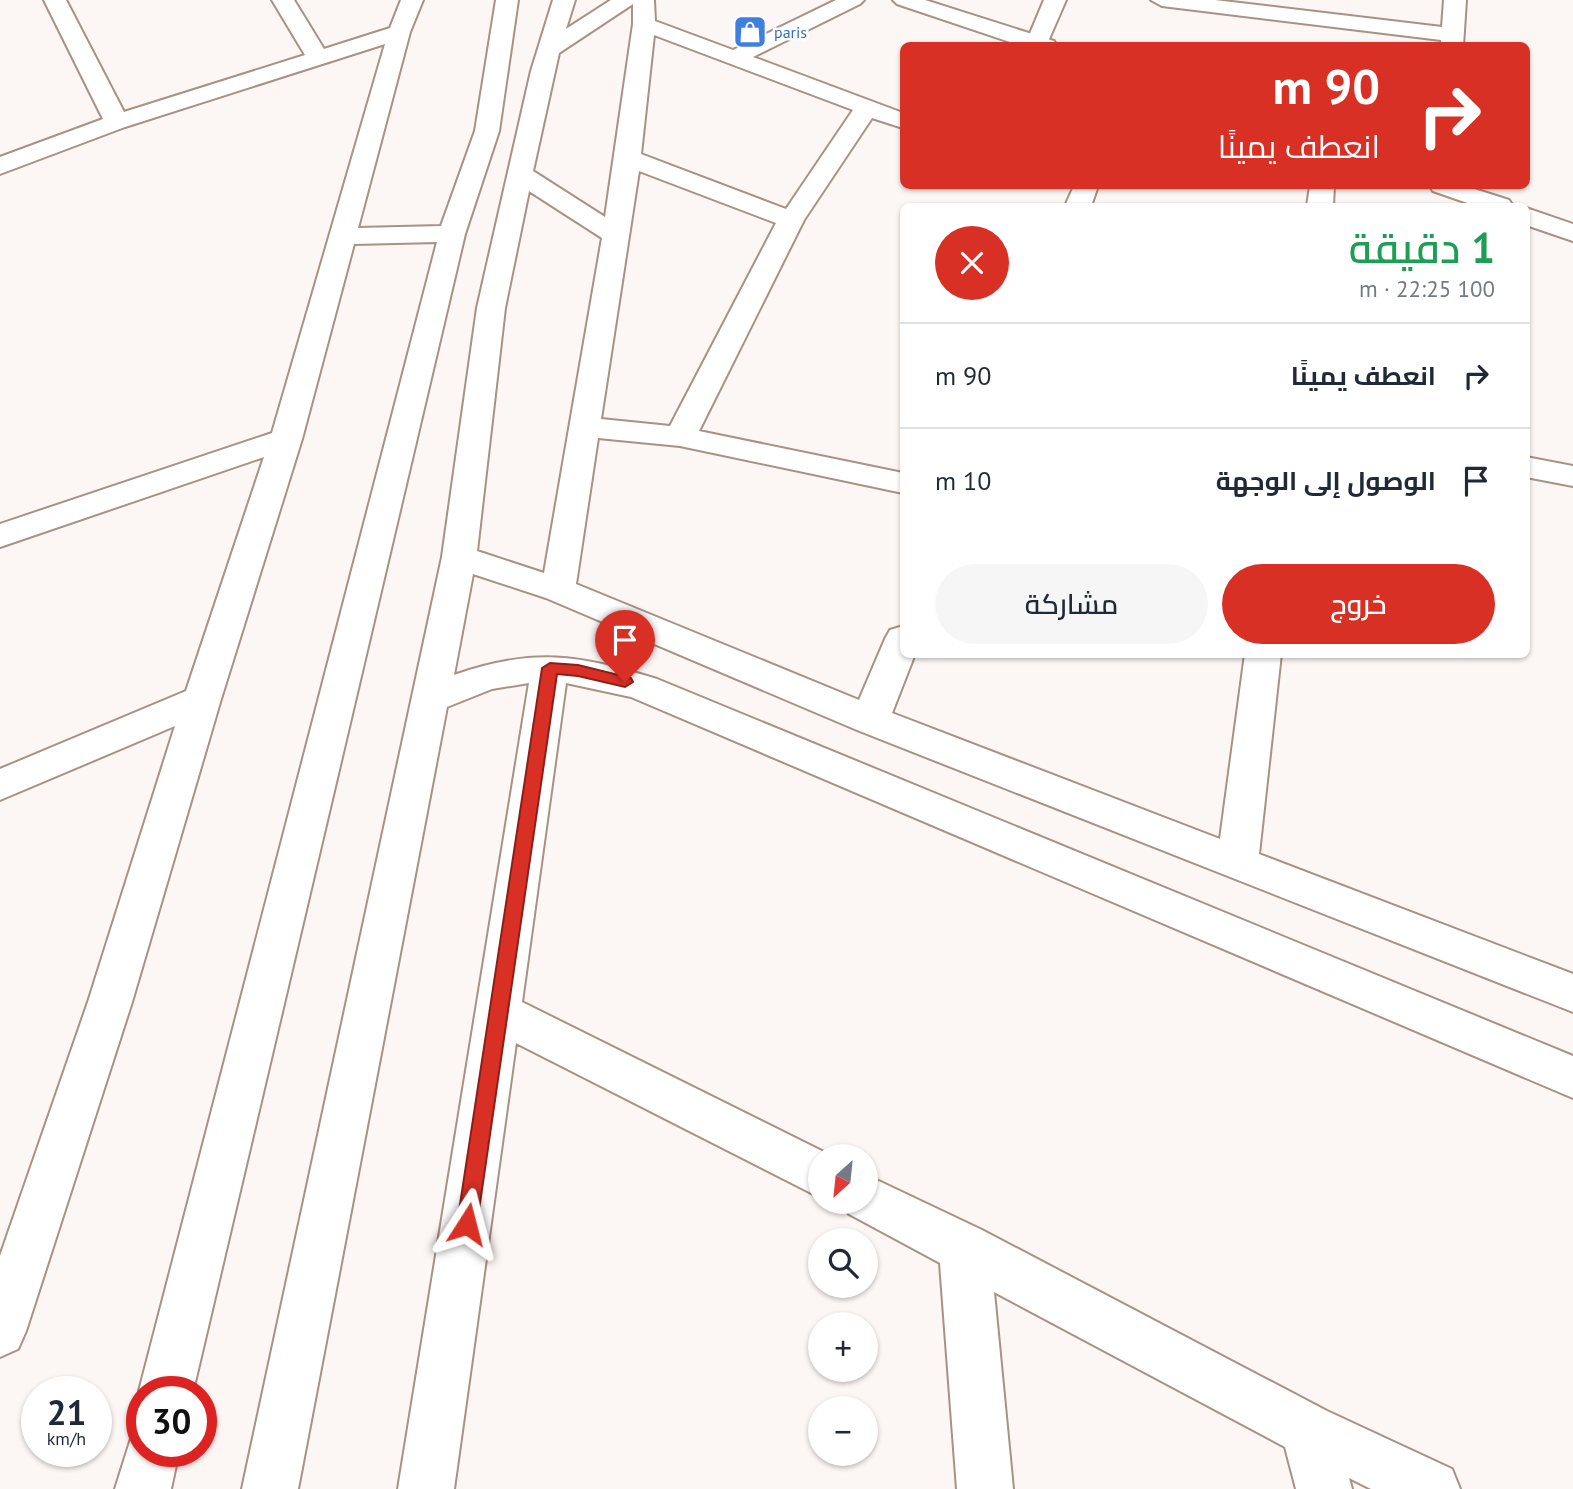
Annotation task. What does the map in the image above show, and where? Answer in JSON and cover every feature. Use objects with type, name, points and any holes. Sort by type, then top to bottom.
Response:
[{"type":"street","points":[[55,0],[117,122]]},
{"type":"street","points":[[283,0],[318,57]]},
{"type":"street","points":[[0,1332],[110,1002],[202,699],[286,439],[340,236],[399,32],[412,0]]},
{"type":"street","points":[[170,1376],[452,234],[488,131],[507,0]]},
{"type":"street","points":[[270,1489],[459,557],[491,308],[520,174],[564,0]]},
{"type":"street","points":[[550,49],[625,0]]},
{"type":"street","points":[[733,58],[853,0]]},
{"type":"street","points":[[904,0],[1035,42]]},
{"type":"street","points":[[1042,42],[1055,0]]},
{"type":"street","points":[[1162,0],[1452,40],[1455,0]]},
{"type":"street","points":[[558,590],[628,158],[643,12],[733,58],[900,120]]},
{"type":"street","points":[[0,166],[117,122],[399,32]]},
{"type":"street","points":[[680,437],[791,220],[866,109]]},
{"type":"street","points":[[628,158],[791,220]]},
{"type":"street","points":[[520,174],[614,234]]},
{"type":"street","points":[[1451,189],[1491,203]]},
{"type":"street","points":[[1530,217],[1573,233]]},
{"type":"street","points":[[340,236],[452,234]]},
{"type":"street","points":[[585,426],[680,437],[900,483]]},
{"type":"street","points":[[0,536],[286,439]]},
{"type":"street","points":[[1530,468],[1573,476]]},
{"type":"street","points":[[459,557],[558,590],[870,720],[1573,993]]},
{"type":"street","points":[[870,720],[900,646]]},
{"type":"street","points":[[1237,863],[1263,658]]},
{"type":"street","points":[[431,699],[496,673],[550,668],[606,676],[656,692],[1573,1077]]},
{"type":"street","points":[[426,1489],[550,668]]},
{"type":"street","points":[[0,785],[202,699]]},
{"type":"street","points":[[1027,846],[1051,790]]},
{"type":"street","points":[[500,1013],[808,1168]]},
{"type":"street","points":[[878,1204],[1308,1430],[1432,1489]]},
{"type":"street","points":[[964,1247],[985,1489]]},
{"type":"street","points":[[1308,1430],[1324,1489]]},
{"type":"street","points":[[143,1489],[148,1467]]},
{"type":"place","name":"paris","points":[[750,32]]},
{"type":"route","points":[[467,1224],[550,668],[578,670],[625,682]]}]
